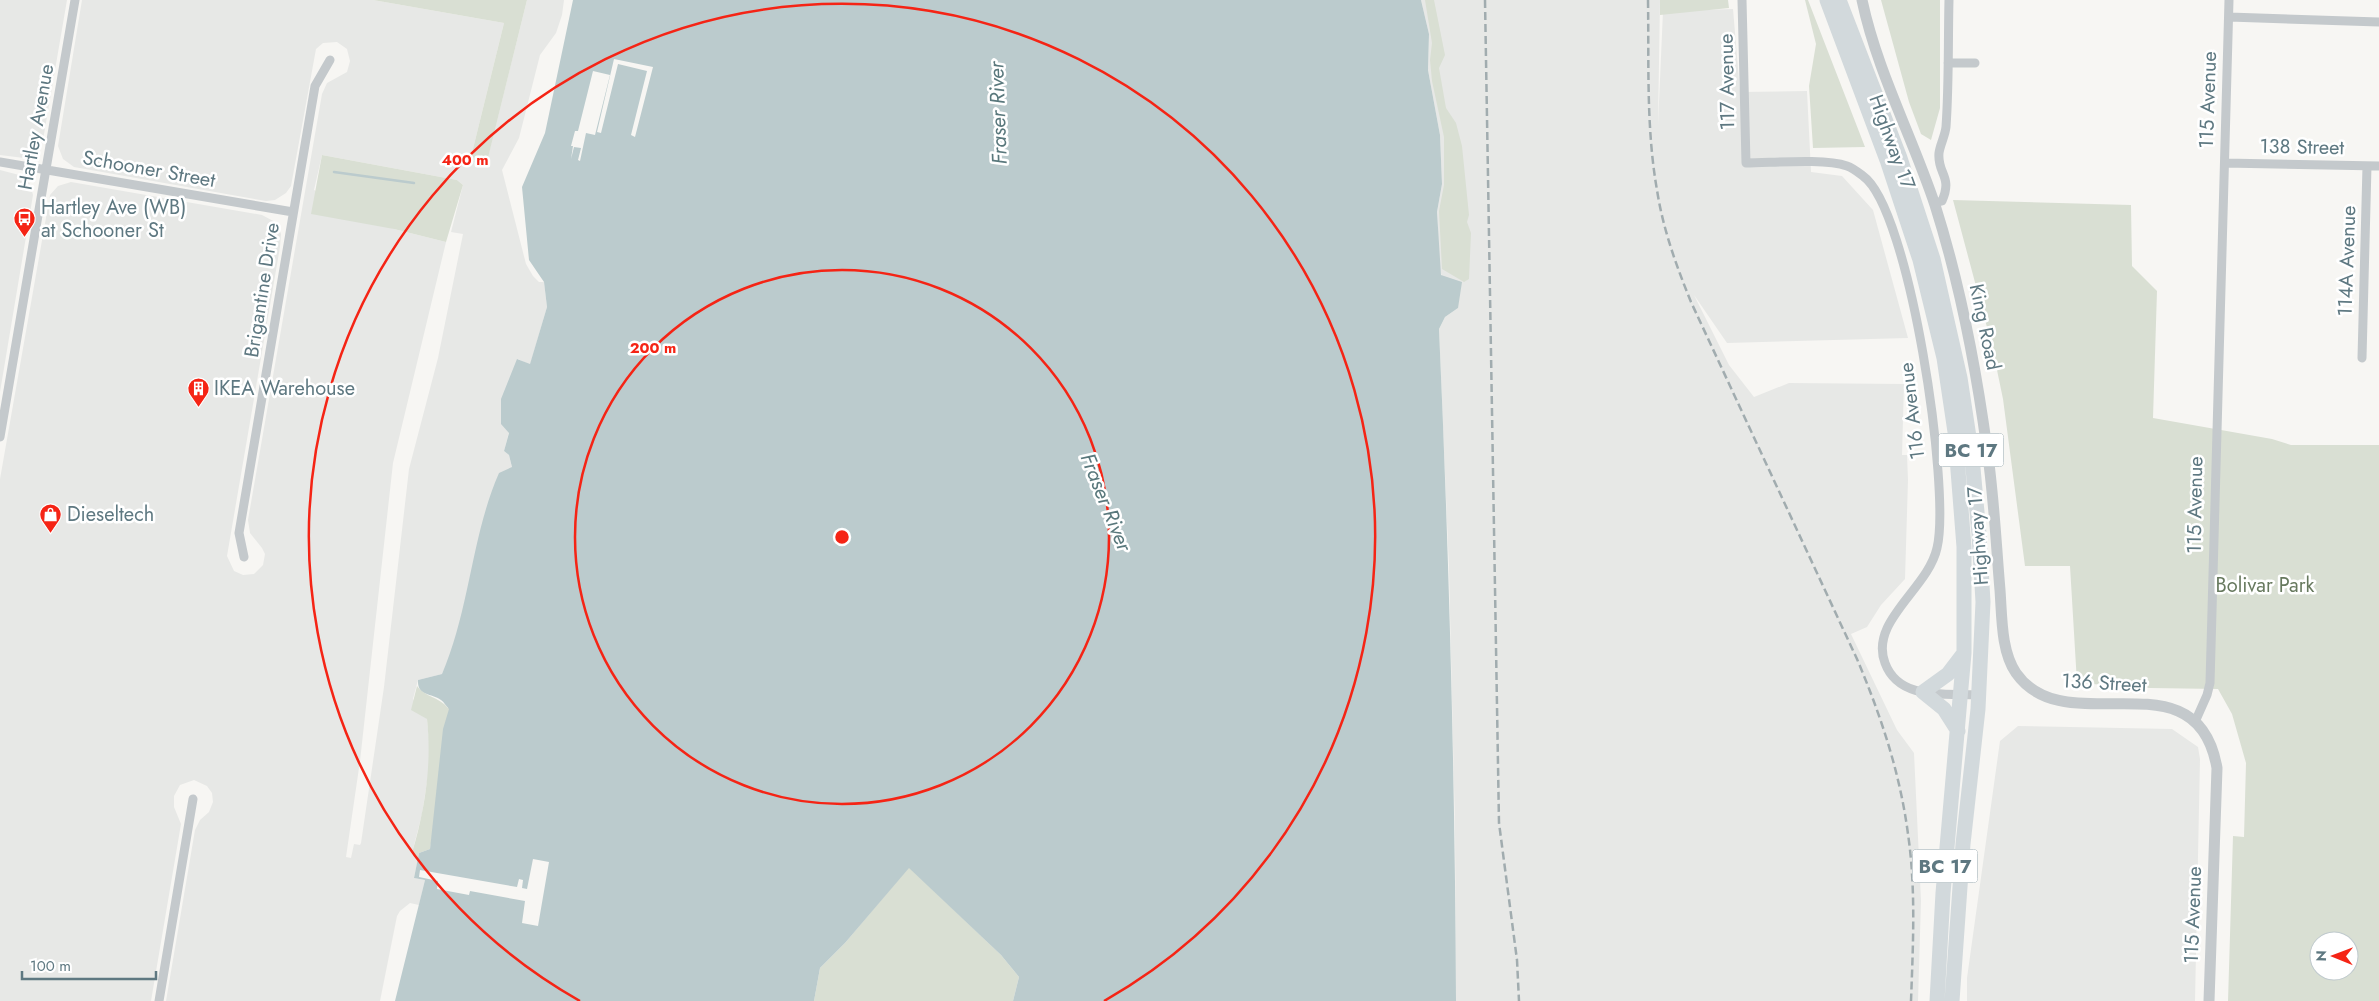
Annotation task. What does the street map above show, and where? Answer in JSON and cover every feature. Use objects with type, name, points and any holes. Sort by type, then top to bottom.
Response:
[{"type":"highway","name":"Highway 17","points":[[1827,0],[1906,215],[1934,313],[1944,358],[1955,432],[1961,503],[1965,604],[1964,654],[1943,892],[1937,1001]]},
{"type":"highway","name":"Highway 17","points":[[1839,0],[1917,210],[1942,293],[1960,378],[1972,457],[1983,602],[1978,695],[1962,854],[1952,1001]]},
{"type":"highway","points":[[1958,731],[1944,709],[1923,692],[1948,674],[1964,654]]},
{"type":"street","name":"Hartley Avenue","points":[[0,436],[75,0]]},
{"type":"street","name":"117 Avenue","points":[[1742,0],[1746,163],[1823,163]]},
{"type":"street","name":"King Road","points":[[1862,0],[1874,41],[1934,204],[1958,290],[1976,374],[1988,455],[2005,641],[2008,658],[2016,673]]},
{"type":"street","points":[[1934,204],[1942,201],[1946,192],[1947,179],[1939,161],[1939,152],[1946,130],[1949,0]]},
{"type":"street","name":"115 Avenue","points":[[2209,1001],[2217,768],[2214,750],[2206,732],[2195,722],[2207,695],[2210,683],[2218,358],[2230,0]]},
{"type":"street","points":[[2229,17],[2379,22]]},
{"type":"street","name":"Brigantine Drive","points":[[244,557],[238,533],[293,212],[315,86],[330,60]]},
{"type":"street","points":[[1948,63],[1975,63]]},
{"type":"street","name":"Schooner Street","points":[[0,162],[293,212]]},
{"type":"street","name":"138 Street","points":[[2225,162],[2379,166]]},
{"type":"street","name":"116 Avenue","points":[[1823,163],[1847,166],[1865,177],[1878,192],[1886,211],[1911,292],[1922,344],[1940,515],[1939,538],[1934,560],[1928,571],[1894,616],[1884,635],[1883,656],[1894,677],[1909,689],[1923,692]]},
{"type":"street","name":"114A Avenue","points":[[2362,358],[2367,166]]},
{"type":"street","name":"136 Street","points":[[2016,673],[2040,695],[2057,700],[2156,704],[2178,710],[2195,722]]},
{"type":"street","points":[[1923,692],[1978,695]]},
{"type":"street","points":[[159,1001],[193,799]]},
{"type":"shaded area","points":[[0,0],[67,0],[43,140],[35,153],[24,158],[0,155]]},
{"type":"shaded area","points":[[82,0],[373,0],[504,23],[470,161],[486,165],[527,0],[564,0],[562,15],[556,33],[540,55],[519,138],[502,170],[526,264],[539,282],[544,282],[547,307],[530,365],[518,359],[509,432],[504,451],[509,455],[512,467],[453,650],[442,674],[418,680],[413,699],[427,719],[430,749],[422,814],[412,853],[418,859],[414,878],[425,880],[419,905],[410,903],[397,916],[380,1001],[166,1001],[195,830],[200,820],[209,812],[213,802],[212,793],[207,786],[194,780],[180,785],[174,796],[174,807],[181,824],[151,1001],[0,1001],[0,479],[50,195],[58,186],[71,182],[262,215],[277,223],[281,234],[280,247],[227,556],[234,571],[243,575],[254,574],[263,565],[265,554],[250,533],[248,520],[322,94],[327,83],[347,72],[350,61],[347,49],[337,42],[323,43],[316,49],[291,186],[286,193],[275,200],[266,201],[74,167],[63,159],[58,146]],"holes":[[[322,155],[457,180],[463,185],[451,232],[463,234],[438,358],[409,469],[384,687],[361,843],[360,845],[354,844],[351,858],[346,857],[360,761],[393,463],[446,242],[394,229],[314,190]]]},
{"type":"shaded area","points":[[1421,0],[1660,0],[1658,125],[1663,11],[1733,9],[1740,92],[1807,91],[1811,172],[1842,176],[1873,210],[1908,338],[1727,343],[1694,295],[1729,365],[1754,397],[1789,383],[1904,384],[1902,455],[1907,455],[1908,480],[1905,579],[1881,605],[1867,627],[1851,634],[1897,730],[1914,753],[1921,901],[1918,1001],[1456,1001],[1455,829],[1449,570],[1439,329],[1445,317],[1458,308],[1441,274],[1439,265],[1437,212],[1442,184],[1440,135],[1428,70],[1429,34]]},
{"type":"shaded area","points":[[0,170],[23,176],[30,184],[33,195],[0,392]]},
{"type":"shaded area","points":[[2018,726],[2172,729],[2198,747],[2200,759],[2195,1001],[1967,1001],[1967,978],[2000,741]]},
{"type":"green space","points":[[373,0],[527,0],[486,166],[470,161],[504,23]]},
{"type":"green space","points":[[1425,0],[1434,0],[1445,55],[1439,68],[1446,108],[1456,123],[1462,146],[1469,215],[1467,222],[1471,233],[1469,279],[1464,282],[1442,269],[1439,211],[1444,185],[1444,137],[1432,81],[1430,60],[1432,43]]},
{"type":"green space","points":[[1660,0],[1728,0],[1729,8],[1660,15]]},
{"type":"green space","points":[[1805,0],[1808,0],[1865,147],[1813,148],[1809,86],[1816,44]]},
{"type":"green space","points":[[1881,0],[1940,0],[1940,108],[1931,140],[1921,134],[1909,102]]},
{"type":"green space","points":[[322,155],[457,180],[463,185],[446,242],[394,229],[311,214]]},
{"type":"green space","name":"Bolivar Park","points":[[1953,200],[2131,205],[2132,266],[2157,291],[2153,418],[2272,439],[2291,445],[2379,445],[2379,1001],[2228,1001],[2233,836],[2244,837],[2246,763],[2232,714],[2218,689],[2150,688],[2077,683],[2070,566],[2025,566],[2003,399],[1992,346]]},
{"type":"green space","points":[[462,659],[430,849],[419,853],[418,859],[412,853],[424,803],[429,753],[427,719],[411,710],[417,686],[424,693],[440,701],[448,708]]},
{"type":"green space","points":[[909,867],[1001,955],[1019,977],[1013,1001],[814,1001],[820,968],[845,943]]},
{"type":"water","name":"Fraser River","points":[[573,0],[1421,0],[1429,34],[1428,70],[1440,135],[1442,184],[1437,212],[1441,275],[1462,282],[1458,308],[1445,317],[1439,329],[1451,665],[1456,1001],[1013,1001],[1019,977],[1001,955],[909,868],[845,943],[820,968],[814,1001],[395,1001],[425,880],[414,878],[419,853],[430,849],[443,729],[449,709],[441,700],[422,692],[418,685],[418,680],[442,674],[459,624],[482,522],[490,497],[499,473],[512,467],[509,455],[504,451],[509,433],[501,424],[501,399],[517,359],[530,364],[547,307],[544,282],[529,260],[522,187],[545,133]]},
{"type":"pier","points":[[614,59],[653,67],[635,137],[631,135],[647,71],[618,64],[601,133],[597,132]]},
{"type":"pier","points":[[593,71],[610,75],[595,135],[586,133],[580,161],[578,160],[581,148],[574,147],[571,159],[573,146],[571,146],[575,131],[578,131]]},
{"type":"pier","points":[[533,859],[549,862],[538,926],[522,923],[525,901],[470,891],[469,895],[437,889],[438,881],[419,877],[420,870],[517,887],[519,879],[523,880],[522,888],[527,889]]},
{"type":"waterway","points":[[334,172],[414,183]]},
{"type":"railway","points":[[1485,0],[1499,823],[1517,960],[1519,1001]]},
{"type":"railway","points":[[1648,0],[1649,95],[1653,167],[1663,219],[1671,247],[1691,302],[1857,659],[1882,723],[1895,767],[1911,855],[1913,917],[1911,1001]]},
{"type":"place","name":"Hartley Ave (WB) at Schooner St","points":[[25,237]]},
{"type":"place","name":"IKEA Warehouse","points":[[198,407]]},
{"type":"place","name":"Dieseltech","points":[[51,533]]}]
